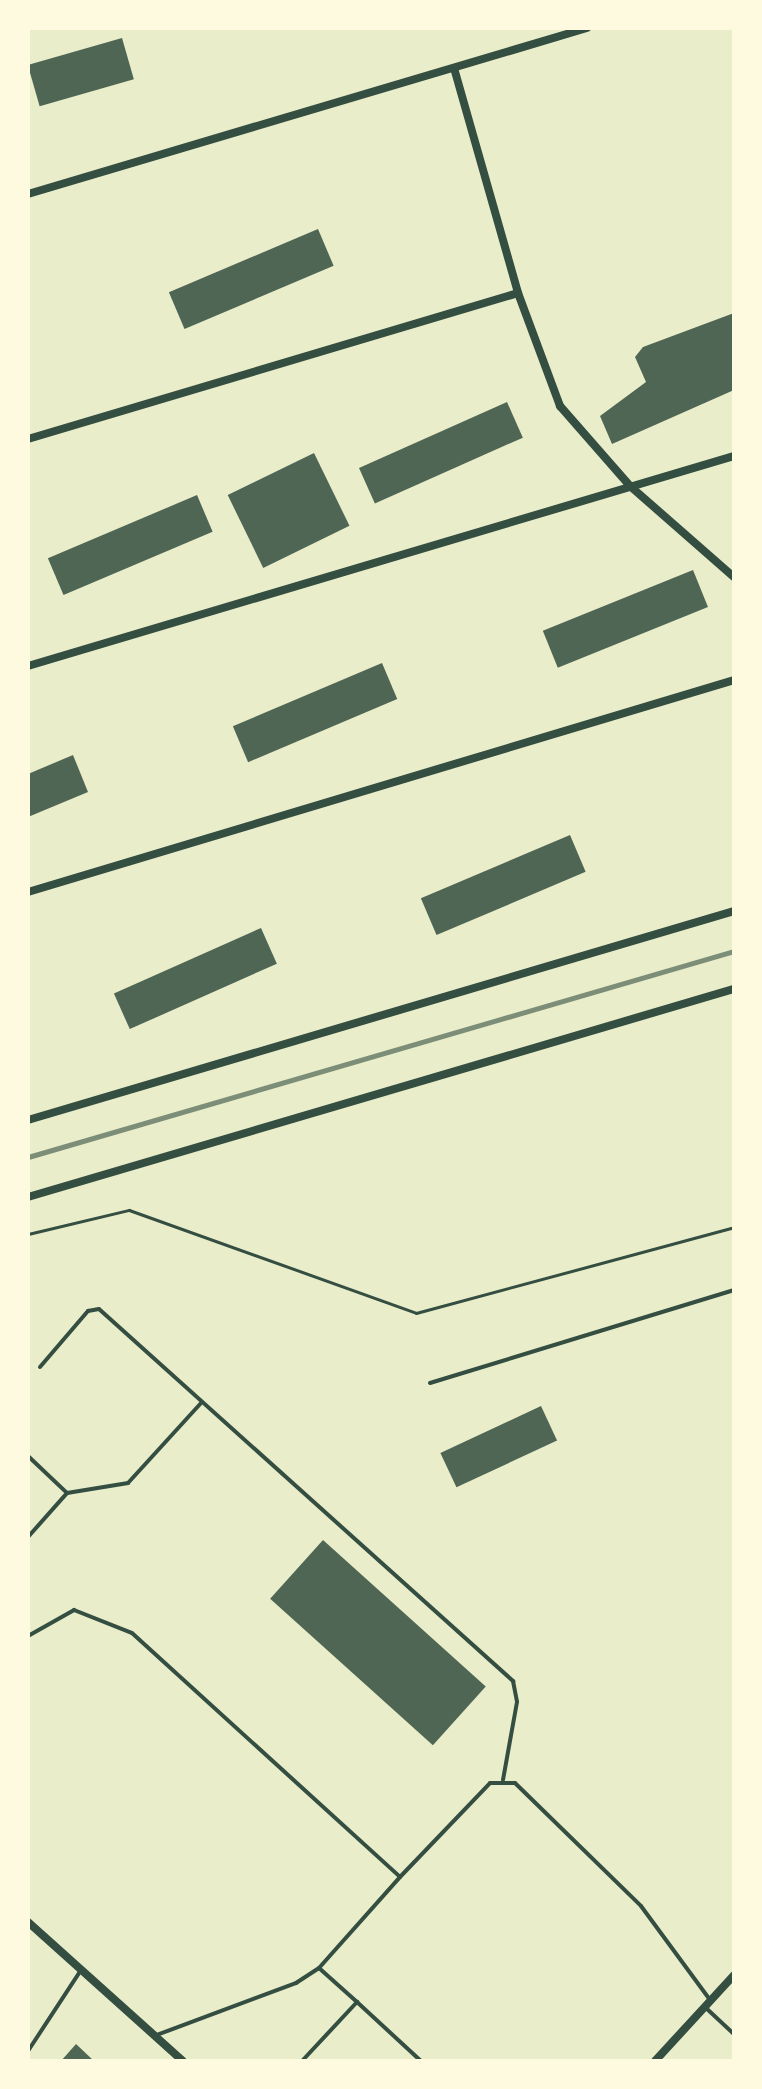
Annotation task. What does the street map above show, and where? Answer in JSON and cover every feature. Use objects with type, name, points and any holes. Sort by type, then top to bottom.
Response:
[{"type":"street","points":[[28,194],[587,28]]},
{"type":"street","points":[[454,68],[518,293],[560,406],[630,486],[734,577]]},
{"type":"street","points":[[28,439],[518,293]]},
{"type":"street","points":[[28,666],[734,456]]},
{"type":"street","points":[[28,892],[734,680]]},
{"type":"street","points":[[28,1120],[734,911]]},
{"type":"street","points":[[28,1197],[733,992]]},
{"type":"street","points":[[28,1922],[183,2061]]},
{"type":"street","points":[[655,2061],[734,1975]]},
{"type":"lane","points":[[430,1383],[734,1290]]},
{"type":"lane","points":[[40,1367],[88,1311],[99,1309],[513,1681],[517,1702],[503,1780]]},
{"type":"lane","points":[[28,1537],[67,1493],[128,1483],[201,1403]]},
{"type":"lane","points":[[28,1456],[67,1493]]},
{"type":"lane","points":[[28,1636],[74,1610],[132,1633],[400,1877]]},
{"type":"lane","points":[[154,2036],[319,1968],[480,1791],[503,1780],[526,1790],[591,1852],[734,2034]]},
{"type":"lane","points":[[319,1968],[421,2061]]},
{"type":"lane","points":[[28,2051],[81,1970]]},
{"type":"lane","points":[[302,2061],[357,2002]]},
{"type":"path","points":[[28,1234],[129,1210],[416,1313],[734,1227]]},
{"type":"building","points":[[122,38],[134,79],[40,106],[28,65]]},
{"type":"building","points":[[318,229],[334,266],[185,329],[169,292]]},
{"type":"building","points":[[734,313],[734,390],[612,444],[600,416],[646,382],[635,357],[643,347]]},
{"type":"building","points":[[507,402],[523,438],[375,504],[359,468]]},
{"type":"building","points":[[314,453],[350,526],[263,568],[228,495]]},
{"type":"building","points":[[197,495],[213,532],[64,595],[48,558]]},
{"type":"building","points":[[693,570],[708,607],[558,668],[543,631]]},
{"type":"building","points":[[382,663],[397,699],[248,762],[233,726]]},
{"type":"building","points":[[73,755],[88,792],[28,817],[28,774]]},
{"type":"building","points":[[570,835],[586,872],[437,935],[421,898]]},
{"type":"building","points":[[261,928],[277,964],[130,1029],[114,993]]},
{"type":"building","points":[[541,1406],[557,1440],[456,1487],[440,1453]]},
{"type":"building","points":[[323,1540],[486,1687],[433,1745],[270,1599]]},
{"type":"building","points":[[76,2044],[94,2061],[61,2061]]},
{"type":"railway","points":[[28,1157],[734,951]]}]
